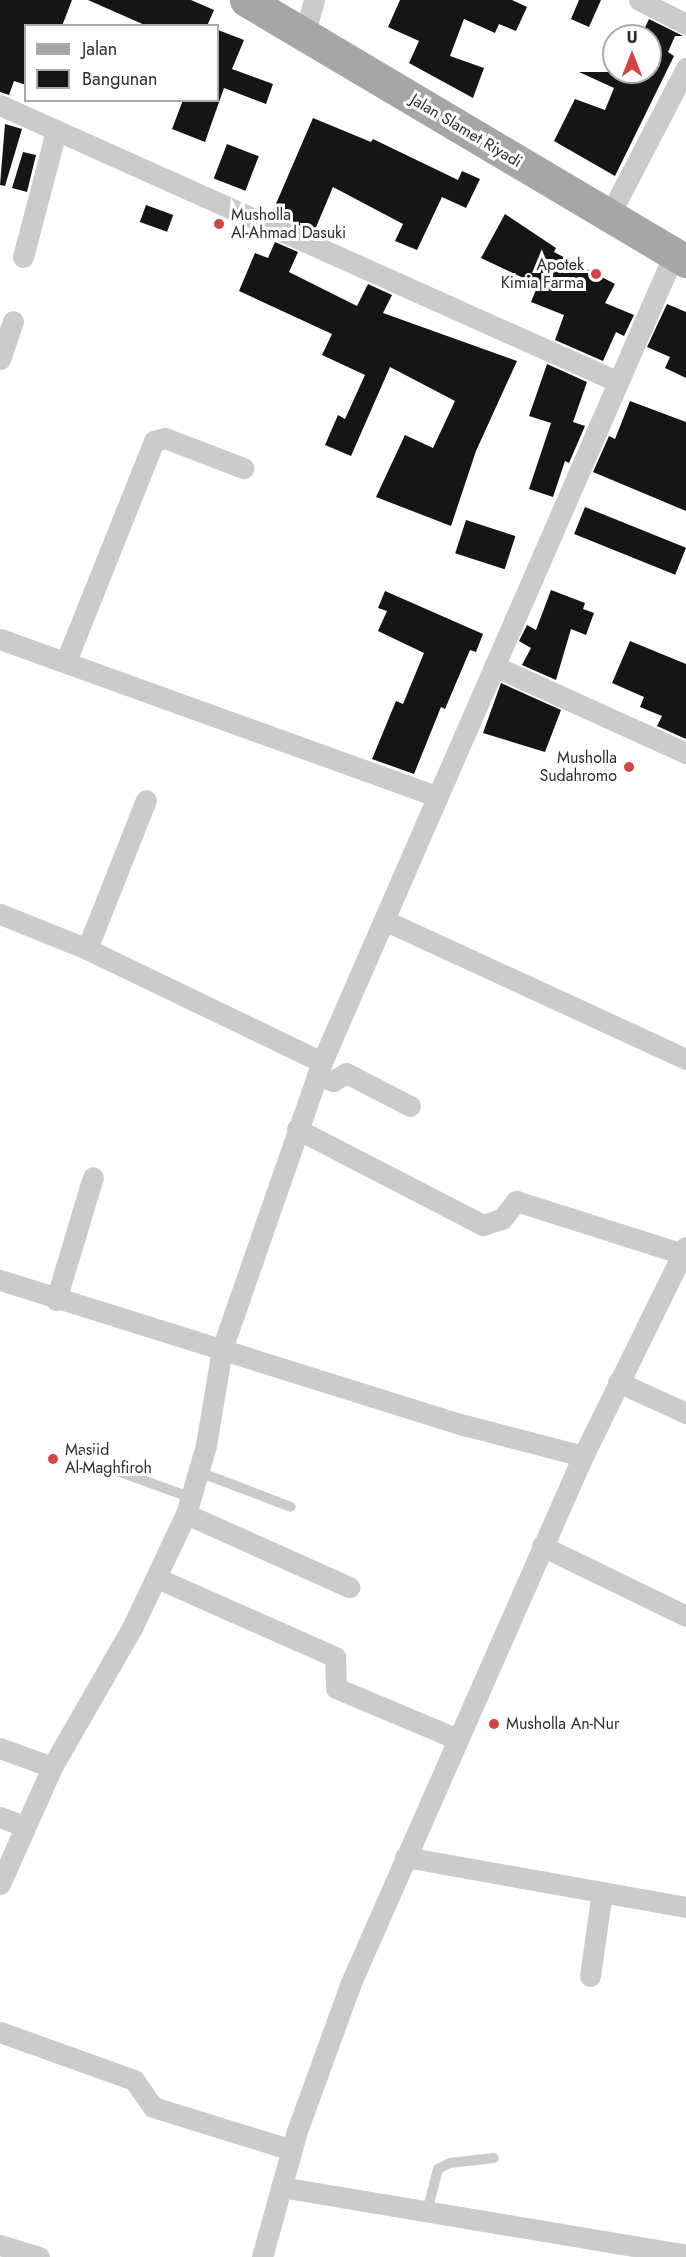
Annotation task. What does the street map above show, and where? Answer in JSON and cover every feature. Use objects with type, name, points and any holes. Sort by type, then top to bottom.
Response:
[{"type":"main road","name":"Jalan Slamet Riyadi","points":[[246,0],[680,257]]},
{"type":"street","points":[[304,35],[314,0]]},
{"type":"street","points":[[639,0],[686,24]]},
{"type":"street","points":[[609,216],[686,68]]},
{"type":"street","points":[[0,105],[616,381]]},
{"type":"street","points":[[23,257],[56,131]]},
{"type":"street","points":[[0,1884],[52,1767],[157,1578],[189,1506],[199,1472],[222,1349],[297,1129],[320,1069],[386,921],[436,796],[616,381],[680,257]]},
{"type":"street","points":[[0,359],[13,321]]},
{"type":"street","points":[[66,661],[154,441],[165,438],[243,468]]},
{"type":"street","points":[[0,639],[436,796]]},
{"type":"street","points":[[494,666],[686,753]]},
{"type":"street","points":[[87,949],[146,800]]},
{"type":"street","points":[[0,914],[87,949],[320,1069],[333,1081],[346,1073],[410,1106]]},
{"type":"street","points":[[386,921],[686,1059]]},
{"type":"street","points":[[262,2257],[292,2150],[350,1985],[455,1738],[583,1455],[684,1251],[516,1201],[501,1220],[483,1225],[297,1129]]},
{"type":"street","points":[[56,1300],[93,1177]]},
{"type":"street","points":[[0,1280],[56,1300],[464,1425],[583,1455]]},
{"type":"street","points":[[618,1382],[686,1413]]},
{"type":"street","points":[[189,1506],[349,1587]]},
{"type":"street","points":[[542,1546],[686,1616]]},
{"type":"street","points":[[157,1578],[335,1657],[336,1688],[455,1738]]},
{"type":"street","points":[[0,1748],[52,1767]]},
{"type":"street","points":[[0,1817],[24,1826]]},
{"type":"street","points":[[405,1857],[686,1907]]},
{"type":"street","points":[[591,1976],[602,1892]]},
{"type":"street","points":[[0,2032],[134,2080],[153,2107],[292,2150]]},
{"type":"street","points":[[281,2187],[677,2255]]},
{"type":"street","points":[[0,2245],[39,2257]]},
{"type":"lane","points":[[112,1469],[189,1506]]},
{"type":"lane","points":[[199,1472],[291,1507]]},
{"type":"lane","points":[[427,2212],[438,2169],[450,2163],[494,2158]]},
{"type":"building","points":[[0,0],[72,0],[63,24],[24,24],[24,84],[14,81],[9,95],[0,92]]},
{"type":"building","points":[[88,0],[191,0],[214,10],[208,24],[142,24]]},
{"type":"building","points":[[400,0],[512,0],[527,7],[516,31],[499,24],[495,33],[464,19],[450,56],[484,68],[473,98],[409,63],[419,41],[388,27]]},
{"type":"building","points":[[579,0],[601,0],[589,27],[571,19]]},
{"type":"building","points":[[649,19],[659,24],[647,24]]},
{"type":"building","points":[[662,26],[683,36],[675,36],[668,52],[674,56],[662,80]]},
{"type":"building","points":[[219,30],[244,40],[232,69],[273,84],[266,104],[224,88],[205,142],[172,129],[182,102],[219,102]]},
{"type":"building","points":[[579,72],[602,72],[602,83]]},
{"type":"building","points":[[605,84],[660,84],[615,176],[554,141],[575,99],[605,110],[614,88]]},
{"type":"building","points":[[313,118],[371,142],[373,139],[458,180],[462,171],[480,179],[466,208],[442,197],[417,250],[395,241],[403,224],[333,187],[314,232],[272,213]]},
{"type":"building","points":[[5,124],[22,129],[5,186],[0,185]]},
{"type":"building","points":[[227,144],[259,156],[245,191],[214,179]]},
{"type":"building","points":[[23,152],[36,155],[27,192],[12,188]]},
{"type":"building","points":[[146,205],[173,215],[167,232],[140,222]]},
{"type":"building","points":[[505,214],[556,248],[554,252],[615,284],[605,303],[634,315],[624,336],[616,332],[603,361],[555,340],[564,315],[531,302],[538,285],[481,258]]},
{"type":"building","points":[[275,242],[298,252],[289,272],[357,306],[368,284],[392,295],[383,313],[517,361],[476,451],[451,526],[376,497],[405,435],[433,448],[455,401],[390,367],[351,456],[325,445],[338,415],[345,419],[365,375],[322,355],[332,334],[239,291],[255,253],[268,258]]},
{"type":"building","points":[[667,304],[686,312],[686,378],[665,368],[670,357],[647,347]]},
{"type":"building","points":[[547,364],[587,382],[573,422],[585,426],[569,463],[565,461],[553,497],[529,489],[551,423],[529,416]]},
{"type":"building","points":[[630,401],[686,422],[686,511],[593,472],[609,436],[615,439]]},
{"type":"building","points":[[585,507],[686,548],[675,575],[574,534]]},
{"type":"building","points":[[466,520],[515,536],[505,569],[455,553]]},
{"type":"building","points":[[551,590],[585,603],[583,609],[594,613],[586,635],[571,629],[556,680],[522,665],[531,648],[519,641],[527,625],[536,630]]},
{"type":"building","points":[[385,591],[483,634],[476,652],[470,650],[445,709],[441,707],[414,774],[372,759],[396,701],[403,704],[424,653],[378,631],[387,611],[378,608]]},
{"type":"building","points":[[630,641],[686,664],[686,739],[657,726],[662,716],[640,707],[644,697],[612,683]]},
{"type":"building","points":[[501,683],[561,710],[545,752],[483,733]]},
{"type":"place","name":"Musholla Al-Ahmad Dasuki","points":[[219,224]]},
{"type":"place","name":"Apotek Kimia Farma","points":[[596,274]]},
{"type":"place","name":"Musholla Sudahromo","points":[[629,767]]},
{"type":"place","name":"Masjid Al-Maghfiroh","points":[[53,1459]]},
{"type":"place","name":"Musholla An-Nur","points":[[494,1724]]}]
